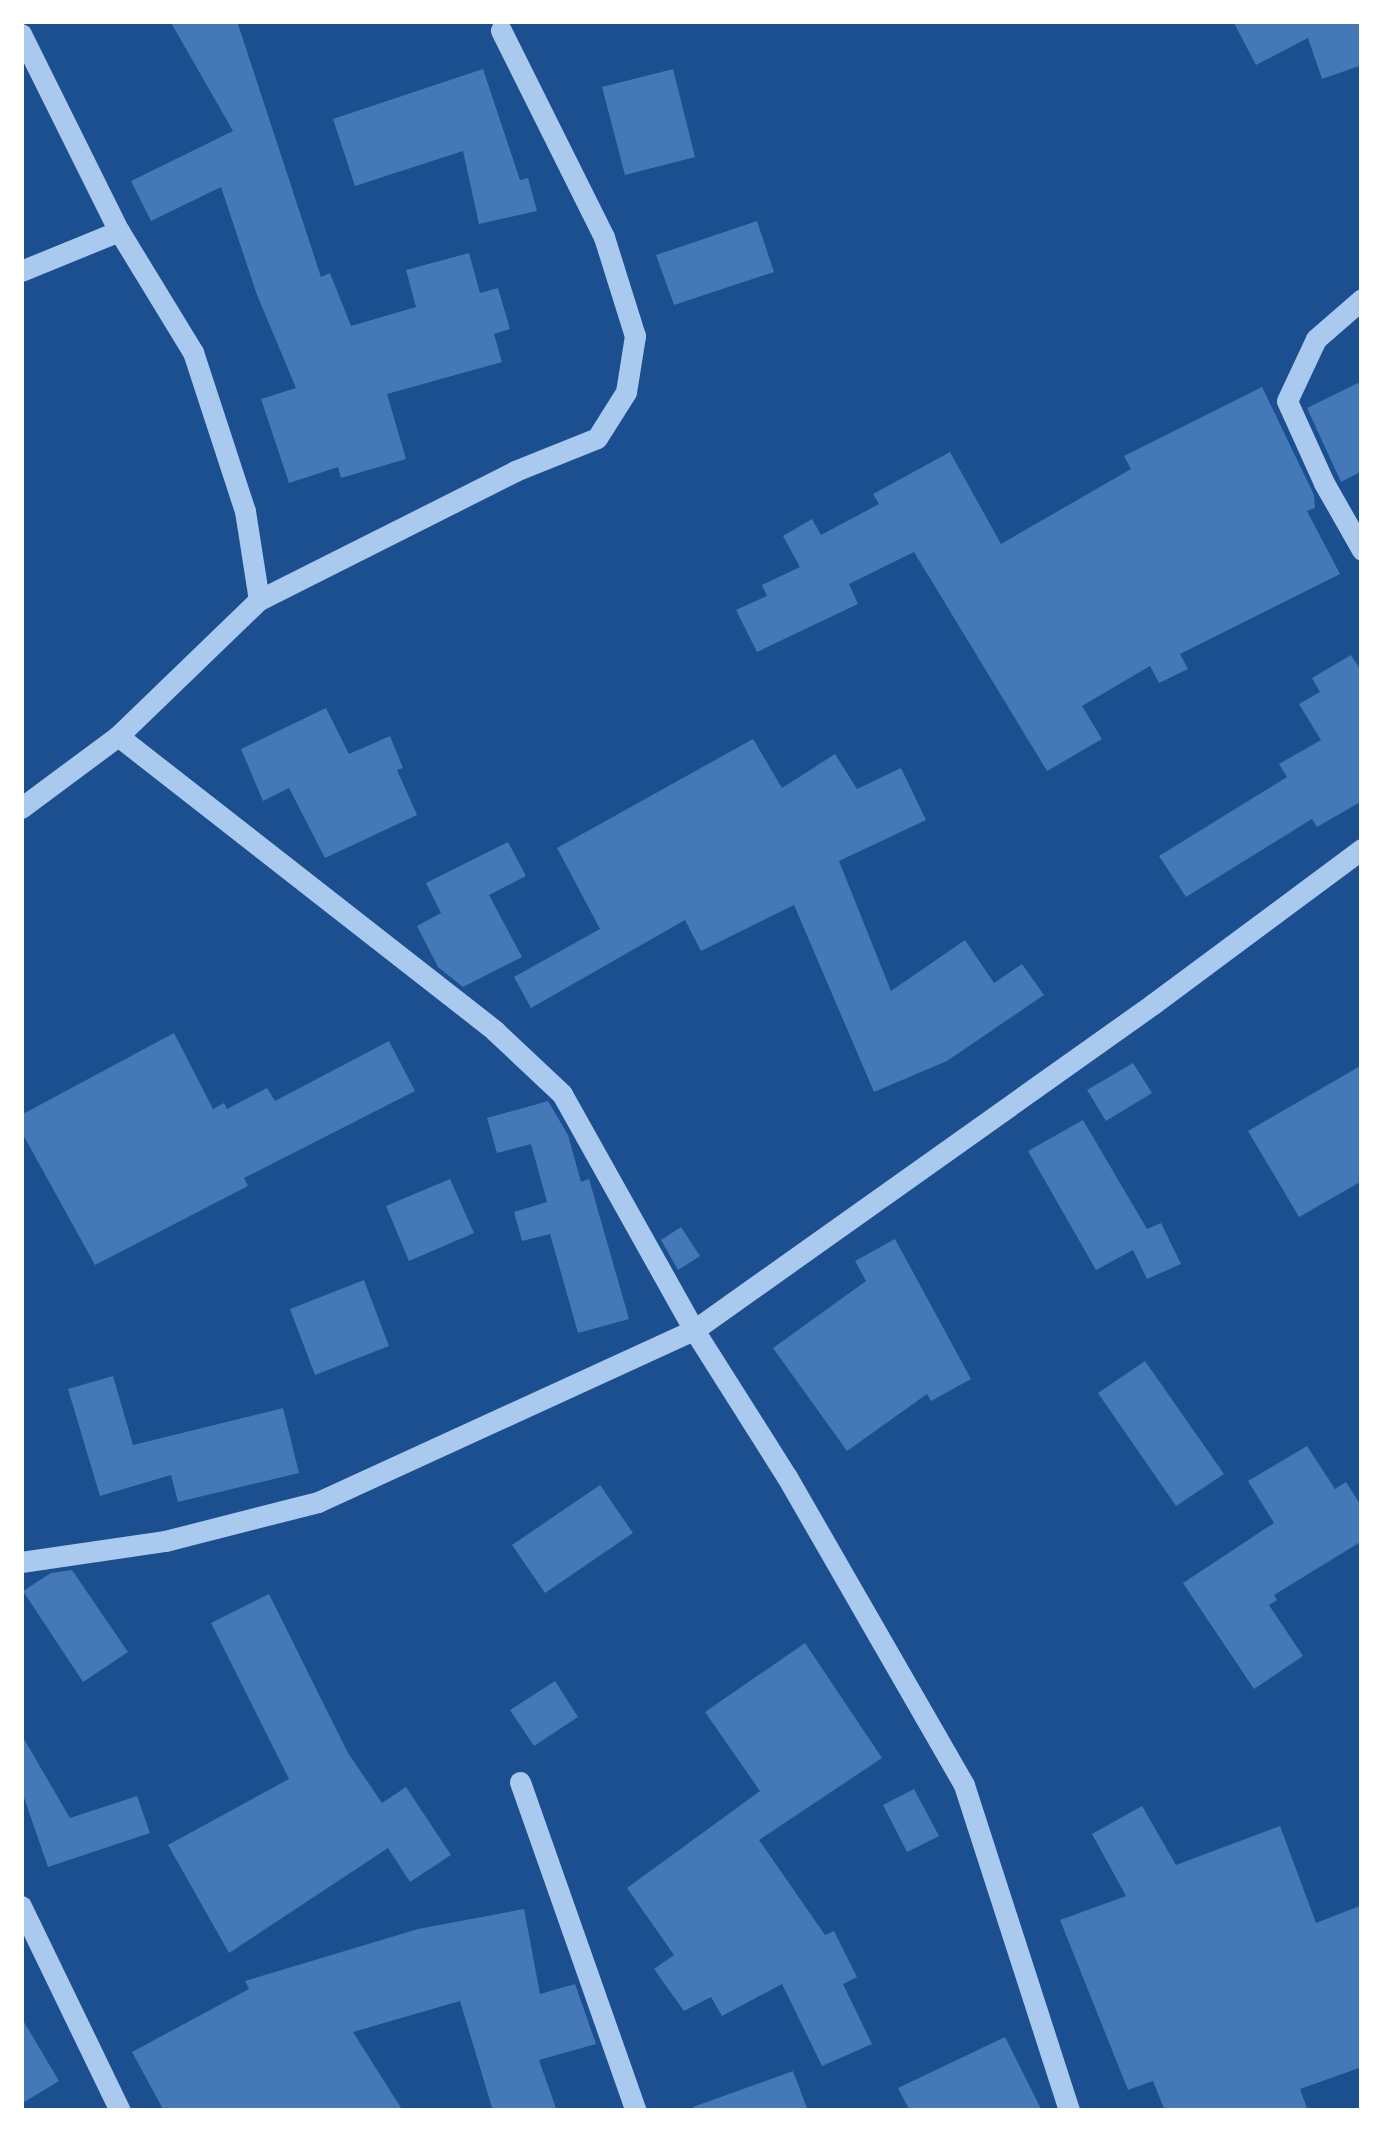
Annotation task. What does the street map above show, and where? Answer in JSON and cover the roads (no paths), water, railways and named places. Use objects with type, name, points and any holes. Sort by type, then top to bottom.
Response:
[{"type":"street","points":[[21,808],[118,736],[259,600],[515,471],[597,438],[626,392],[635,336],[604,237],[501,30]]},
{"type":"street","points":[[21,34],[119,231],[193,352],[244,511],[259,600]]},
{"type":"street","points":[[21,271],[119,231]]},
{"type":"street","points":[[1362,299],[1316,339],[1287,401],[1324,483],[1362,550]]},
{"type":"street","points":[[118,736],[495,1031],[562,1094],[694,1330],[787,1477],[964,1784],[1069,2111]]},
{"type":"street","points":[[21,1562],[165,1540],[318,1502],[694,1330],[1362,849]]},
{"type":"street","points":[[520,1783],[636,2111]]},
{"type":"street","points":[[21,1906],[120,2111]]}]
